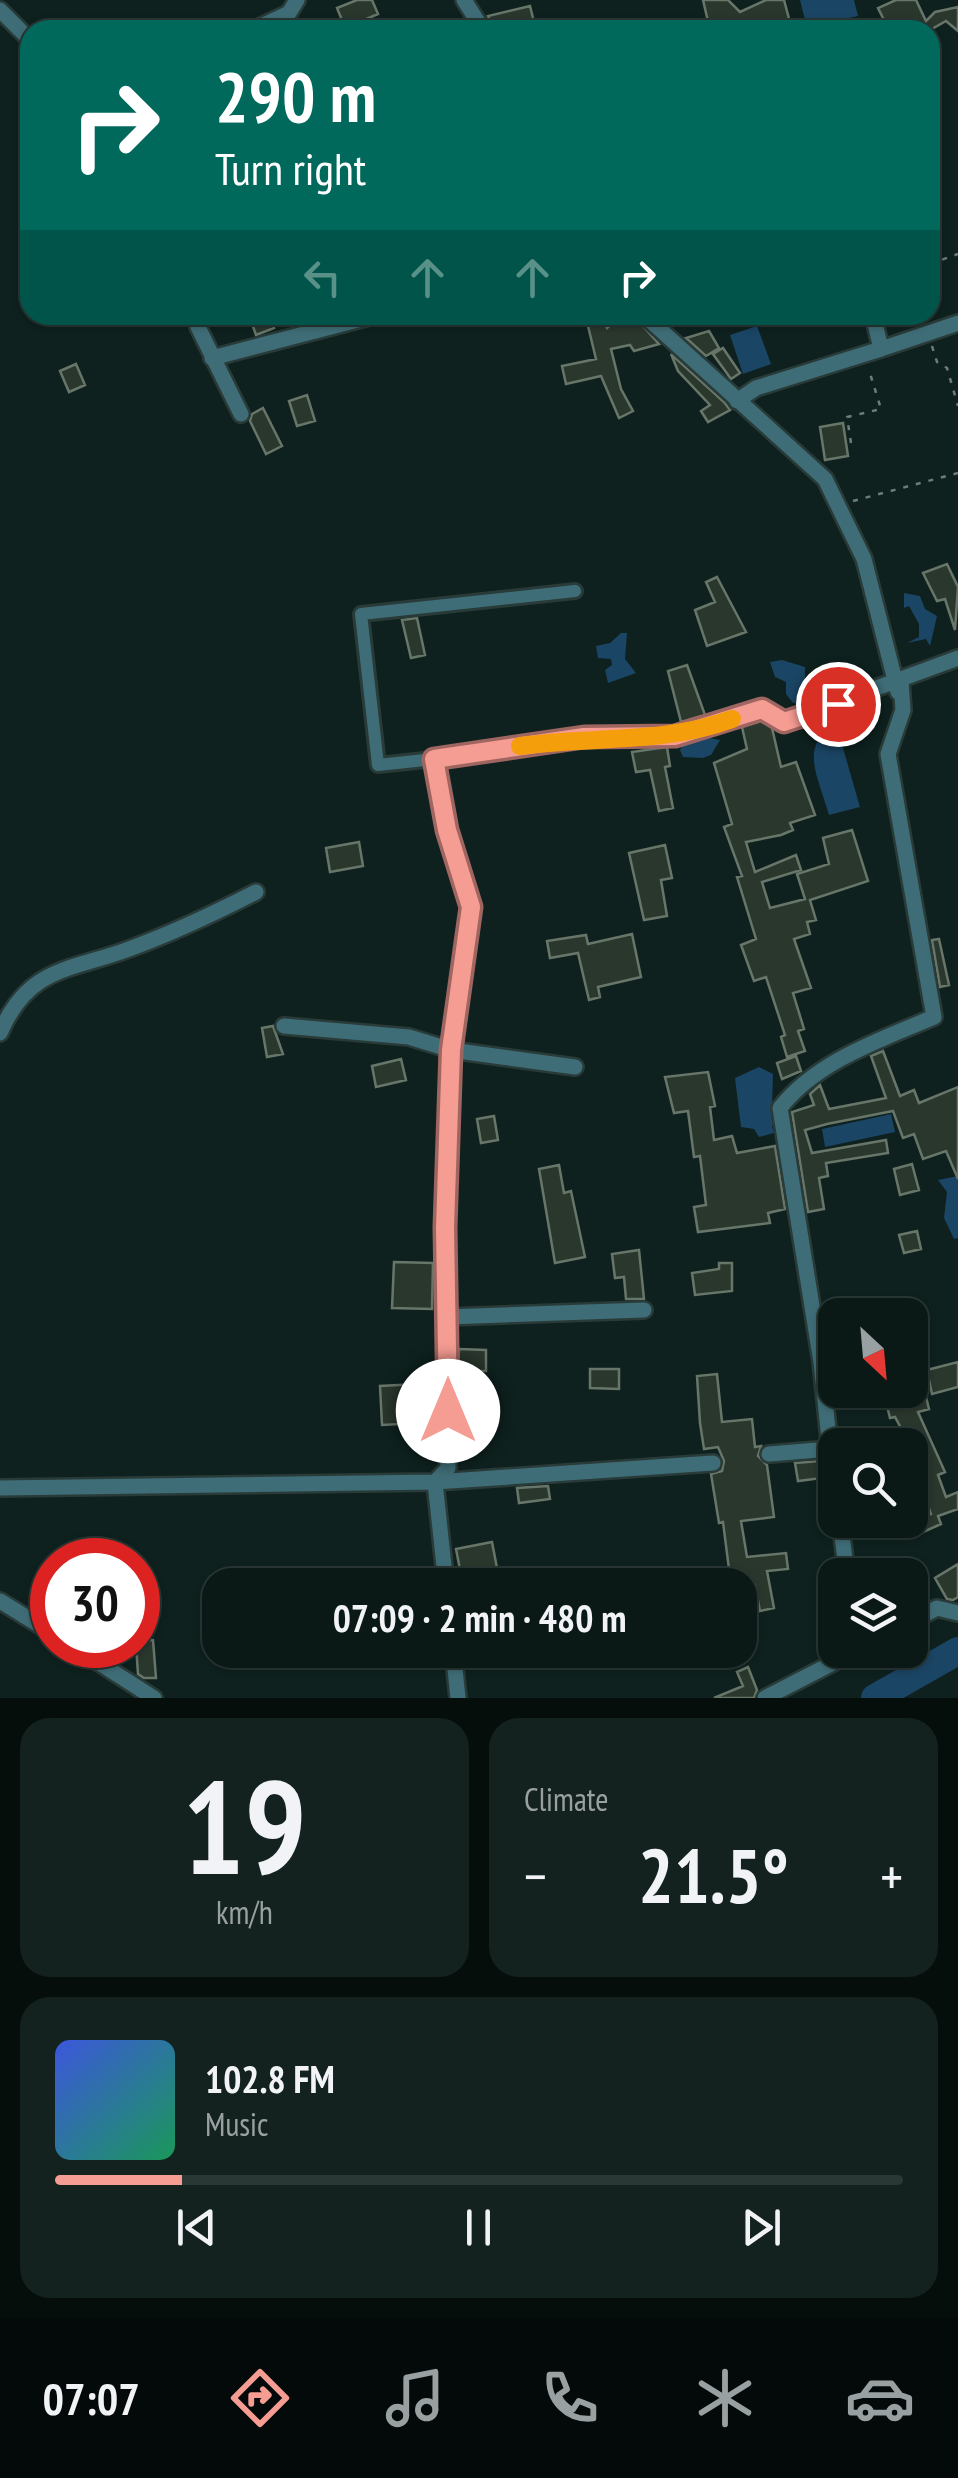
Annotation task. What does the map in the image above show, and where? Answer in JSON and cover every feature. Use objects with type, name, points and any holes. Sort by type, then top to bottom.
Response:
[{"type":"street","points":[[274,20],[288,13],[297,0]]},
{"type":"street","points":[[0,10],[20,30]]},
{"type":"street","points":[[738,401],[756,388],[958,323]]},
{"type":"street","points":[[198,325],[241,414]]},
{"type":"street","points":[[212,358],[338,325]]},
{"type":"street","points":[[655,325],[825,479],[864,558],[898,682],[902,710],[888,754],[934,1017],[844,1058],[795,1089],[780,1108],[828,1428]]},
{"type":"street","points":[[876,325],[882,349]]},
{"type":"street","points":[[574,591],[362,614],[378,765],[584,737],[675,736],[762,709],[784,722],[958,658]]},
{"type":"street","points":[[434,759],[447,830],[471,907],[451,1050],[448,1468],[436,1482],[444,1568]]},
{"type":"street","points":[[0,1034],[22,995],[69,966],[132,948],[256,892]]},
{"type":"street","points":[[284,1026],[409,1037],[451,1050],[575,1067]]},
{"type":"street","points":[[447,1317],[644,1310]]},
{"type":"street","points":[[769,1454],[818,1450]]},
{"type":"street","points":[[0,1488],[436,1482],[713,1464]]},
{"type":"street","points":[[0,1600],[30,1620]]},
{"type":"street","points":[[928,1613],[937,1608],[958,1613]]},
{"type":"street","points":[[107,1668],[154,1698]]},
{"type":"street","points":[[455,1668],[458,1698]]},
{"type":"street","points":[[764,1698],[823,1668]]},
{"type":"path","points":[[928,333],[937,362],[948,368],[958,406]]},
{"type":"path","points":[[851,443],[847,417],[881,409],[864,354]]},
{"type":"path","points":[[838,506],[958,473]]},
{"type":"water","points":[[800,0],[854,0],[858,16],[841,20],[805,20]]},
{"type":"water","points":[[757,326],[771,364],[743,374],[730,335]]},
{"type":"water","points":[[904,593],[920,596],[925,609],[937,616],[930,646],[926,639],[907,643],[919,637],[919,624],[909,606],[904,608]]},
{"type":"water","points":[[621,633],[627,633],[625,659],[636,673],[608,683],[605,670],[612,665],[611,659],[598,658],[596,646],[610,643]]},
{"type":"water","points":[[782,660],[805,667],[805,688],[818,707],[793,703],[786,694],[786,682],[775,677],[770,662]]},
{"type":"water","points":[[846,714],[841,741],[860,807],[829,815],[815,770],[815,747],[831,725]]},
{"type":"water","points":[[698,736],[720,740],[711,755],[683,757],[680,750],[686,740]]},
{"type":"water","points":[[759,1067],[773,1074],[772,1107],[778,1123],[772,1126],[774,1133],[759,1137],[754,1129],[741,1127],[735,1078]]},
{"type":"water","points":[[891,1114],[895,1132],[825,1147],[822,1129]]},
{"type":"water","points":[[958,1176],[958,1238],[954,1239],[944,1218],[947,1192],[938,1180]]},
{"type":"building","points":[[357,0],[372,0],[378,14],[364,20],[342,20],[337,8]]},
{"type":"building","points":[[703,0],[728,0],[740,12],[766,0],[784,0],[789,20],[708,20]]},
{"type":"building","points":[[896,0],[916,0],[926,20],[884,20],[878,8]]},
{"type":"building","points":[[530,6],[534,20],[490,20],[488,16]]},
{"type":"building","points":[[958,7],[958,31],[946,21],[940,24],[940,20],[927,20],[935,12]]},
{"type":"building","points":[[252,325],[273,325],[274,328],[256,335]]},
{"type":"building","points":[[642,325],[659,344],[634,351],[630,345],[611,349],[621,389],[633,411],[619,418],[601,376],[566,384],[562,366],[596,359],[588,326]]},
{"type":"building","points":[[709,331],[719,348],[706,356],[686,338]]},
{"type":"building","points":[[723,348],[740,373],[731,379],[713,354]]},
{"type":"building","points":[[671,354],[730,410],[708,422],[701,411],[710,405],[678,371]]},
{"type":"building","points":[[76,364],[85,385],[69,392],[60,371]]},
{"type":"building","points":[[307,395],[315,421],[297,426],[289,401]]},
{"type":"building","points":[[263,408],[282,446],[266,454],[250,421],[252,414]]},
{"type":"building","points":[[843,423],[848,456],[825,460],[820,427]]},
{"type":"building","points":[[947,564],[958,587],[955,630],[945,599],[937,601],[923,573]]},
{"type":"building","points":[[717,577],[746,632],[707,646],[695,610],[715,602],[706,582]]},
{"type":"building","points":[[417,618],[425,655],[411,658],[402,620]]},
{"type":"building","points":[[687,665],[705,715],[681,722],[668,671]]},
{"type":"building","points":[[761,721],[772,728],[781,767],[796,762],[815,815],[790,823],[793,830],[781,835],[746,842],[755,872],[796,855],[801,870],[762,882],[770,908],[805,899],[797,874],[829,864],[823,838],[852,830],[868,881],[810,900],[816,920],[807,922],[810,934],[794,939],[811,988],[793,993],[804,1029],[798,1031],[805,1051],[787,1057],[781,1037],[785,1035],[766,977],[754,981],[741,945],[756,939],[737,877],[742,876],[724,827],[732,824],[714,763],[747,749],[742,727]]},
{"type":"building","points":[[667,747],[670,766],[665,767],[673,808],[659,811],[650,770],[636,772],[632,752]]},
{"type":"building","points":[[359,842],[363,866],[330,872],[326,848]]},
{"type":"building","points":[[665,845],[672,878],[661,880],[667,916],[644,920],[629,853]]},
{"type":"building","points":[[632,934],[641,977],[598,987],[600,997],[589,1000],[578,953],[550,958],[547,941],[586,935],[588,944]]},
{"type":"building","points":[[939,939],[949,985],[940,987],[932,940]]},
{"type":"building","points":[[273,1026],[283,1054],[267,1057],[262,1028]]},
{"type":"building","points":[[883,1051],[900,1096],[914,1090],[919,1103],[958,1087],[958,1179],[946,1151],[923,1159],[914,1134],[903,1138],[893,1111],[827,1124],[805,1130],[812,1153],[886,1140],[888,1153],[826,1163],[828,1176],[819,1178],[824,1209],[808,1212],[792,1112],[814,1105],[810,1094],[820,1085],[829,1109],[886,1098],[871,1056]]},
{"type":"building","points":[[796,1056],[801,1071],[782,1079],[777,1063]]},
{"type":"building","points":[[401,1059],[406,1080],[376,1087],[372,1066]]},
{"type":"building","points":[[708,1072],[715,1106],[710,1107],[714,1140],[732,1136],[737,1153],[775,1146],[785,1209],[768,1213],[770,1223],[698,1232],[694,1207],[706,1205],[700,1156],[694,1157],[688,1111],[674,1113],[665,1077]]},
{"type":"building","points":[[494,1116],[498,1140],[481,1143],[477,1119]]},
{"type":"building","points":[[912,1164],[919,1190],[900,1195],[894,1169]]},
{"type":"building","points":[[559,1165],[564,1193],[571,1191],[585,1257],[555,1263],[539,1169]]},
{"type":"building","points":[[917,1231],[921,1249],[904,1253],[899,1235]]},
{"type":"building","points":[[639,1250],[644,1299],[626,1299],[624,1277],[615,1278],[612,1254]]},
{"type":"building","points":[[394,1262],[433,1263],[432,1309],[392,1308]]},
{"type":"building","points":[[719,1263],[732,1263],[732,1291],[695,1295],[692,1273],[719,1269]]},
{"type":"building","points":[[459,1349],[486,1350],[486,1371],[458,1371]]},
{"type":"building","points":[[958,1362],[958,1387],[932,1394],[928,1370]]},
{"type":"building","points":[[590,1369],[619,1369],[619,1389],[590,1388]]},
{"type":"building","points":[[717,1374],[722,1422],[752,1419],[755,1447],[761,1446],[758,1456],[767,1465],[774,1517],[741,1521],[747,1557],[786,1553],[788,1569],[767,1571],[774,1608],[760,1611],[757,1568],[729,1568],[711,1474],[722,1471],[724,1461],[718,1447],[704,1449],[697,1376]]},
{"type":"building","points":[[418,1384],[419,1423],[382,1425],[380,1386]]},
{"type":"building","points":[[928,1405],[929,1409],[918,1412],[925,1428],[901,1428],[895,1417],[890,1418],[888,1408]]},
{"type":"building","points":[[928,1434],[945,1472],[938,1475],[946,1497],[958,1492],[958,1509],[938,1516],[941,1524],[928,1530]]},
{"type":"building","points":[[818,1461],[818,1478],[798,1481],[795,1463]]},
{"type":"building","points":[[548,1486],[550,1499],[519,1503],[517,1488]]},
{"type":"building","points":[[492,1542],[497,1568],[460,1568],[456,1549]]},
{"type":"building","points":[[958,1564],[958,1597],[947,1599],[935,1578]]},
{"type":"building","points":[[138,1668],[155,1668],[156,1678],[144,1678]]},
{"type":"building","points":[[748,1668],[757,1690],[754,1698],[714,1698],[743,1686],[737,1672]]},
{"type":"waterway","points":[[875,1698],[958,1651]]},
{"type":"slow traffic","points":[[520,746],[584,737],[675,736],[732,719]]},
{"type":"route","points":[[448,1411],[445,1227],[451,1050],[471,907],[447,830],[434,759],[584,737],[675,736],[762,709],[784,722],[838,704]]}]
